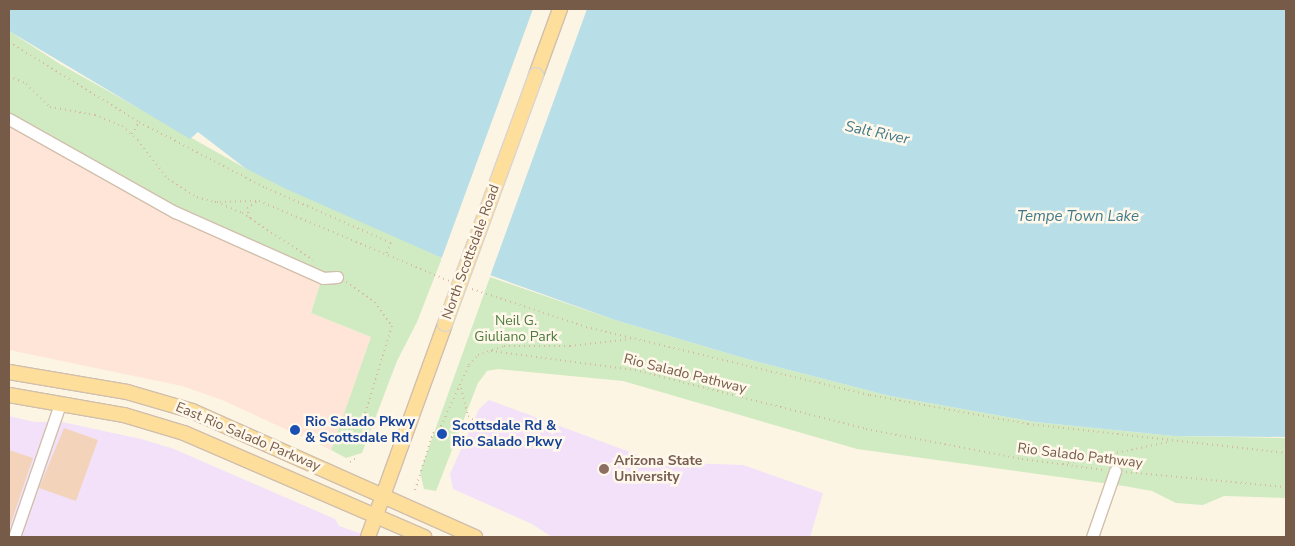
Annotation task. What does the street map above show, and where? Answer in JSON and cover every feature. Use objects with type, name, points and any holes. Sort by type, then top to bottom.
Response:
[{"type":"main road","name":"North Scottsdale Road","points":[[368,537],[560,9]]},
{"type":"main road","name":"East Rio Salado Parkway","points":[[9,372],[127,392],[192,411],[475,537]]},
{"type":"main road","name":"East Rio Salado Parkway","points":[[9,396],[124,415],[184,433],[424,537]]},
{"type":"lane","points":[[9,119],[175,212],[323,278],[338,277]]},
{"type":"lane","points":[[14,537],[60,404]]},
{"type":"lane","points":[[1092,537],[1115,471]]},
{"type":"path","points":[[9,42],[139,122],[266,188],[391,243],[386,255]]},
{"type":"path","points":[[9,76],[26,84],[50,107],[65,112],[95,115],[132,134],[168,179],[197,197],[215,202],[250,218],[314,261]]},
{"type":"path","points":[[132,134],[139,122]]},
{"type":"path","points":[[215,202],[259,201],[455,283]]},
{"type":"path","points":[[250,218],[248,206],[259,201]]},
{"type":"path","points":[[338,277],[375,302],[392,326],[365,414],[369,423]]},
{"type":"path","name":"Rio Salado Pathway","points":[[464,287],[586,327],[633,339]]},
{"type":"path","points":[[633,339],[808,381],[950,411],[1037,426],[1170,442],[1286,453]]},
{"type":"path","name":"Rio Salado Pathway","points":[[491,351],[504,346],[570,346],[633,339]]},
{"type":"path","points":[[416,490],[415,484],[433,433],[442,426],[474,358],[491,351]]},
{"type":"path","name":"Rio Salado Pathway","points":[[491,351],[635,370],[866,429],[1060,464],[1286,487]]},
{"type":"path","points":[[460,388],[468,416],[486,430]]},
{"type":"path","points":[[1060,464],[1170,442]]},
{"type":"path","points":[[350,462],[357,458]]},
{"type":"shaded area","points":[[9,114],[173,213],[320,284],[311,313],[371,337],[331,450],[222,400],[182,386],[9,350]]},
{"type":"shaded area","name":"Arizona State University","points":[[489,400],[657,462],[743,465],[823,493],[810,537],[552,537],[532,524],[453,489],[450,474],[479,409]]},
{"type":"shaded area","points":[[9,416],[35,422],[62,422],[141,439],[174,449],[335,519],[339,526],[370,537],[9,537]]},
{"type":"green space","points":[[9,31],[60,64],[245,168],[442,258],[417,322],[397,361],[362,453],[346,458],[331,450],[371,337],[311,313],[320,284],[173,213],[9,114]]},
{"type":"green space","name":"Neil G. Giuliano Park","points":[[490,277],[615,320],[747,359],[890,396],[1035,422],[1174,436],[1286,438],[1286,498],[1224,496],[1203,505],[1176,503],[1152,491],[1124,486],[857,449],[623,381],[498,369],[487,371],[478,383],[436,491],[424,489],[420,472]]},
{"type":"water","name":"Tempe Town Lake","points":[[9,9],[1286,9],[1286,437],[1174,436],[1035,422],[890,396],[747,359],[615,320],[442,258],[282,187],[245,168],[198,132],[190,139],[9,31]]},
{"type":"pier","points":[[533,9],[587,9],[489,279],[441,260]]},
{"type":"building","points":[[64,428],[98,440],[76,501],[39,488]]},
{"type":"building","points":[[9,450],[33,458],[9,529]]},
{"type":"place","name":"Rio Salado Pkwy & Scottsdale Rd","points":[[295,430]]},
{"type":"place","name":"Scottsdale Rd & Rio Salado Pkwy","points":[[442,434]]},
{"type":"place","name":"Arizona State University","points":[[604,469]]},
{"type":"water label","name":"Salt River","points":[[877,133]]}]
